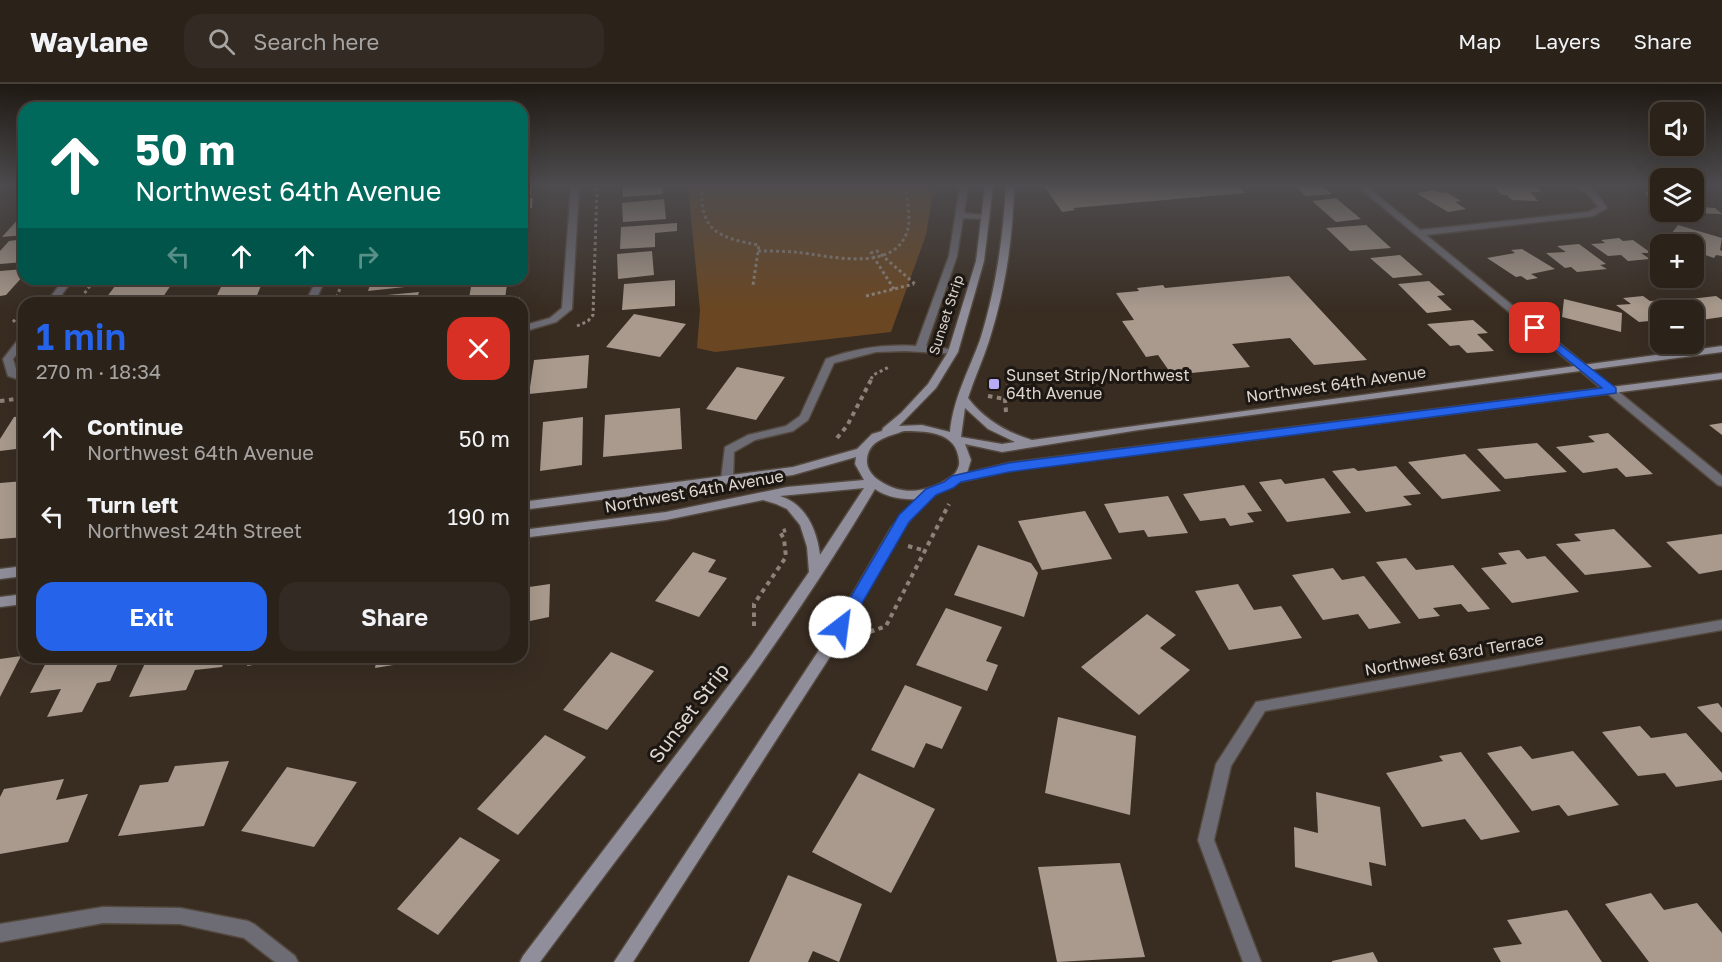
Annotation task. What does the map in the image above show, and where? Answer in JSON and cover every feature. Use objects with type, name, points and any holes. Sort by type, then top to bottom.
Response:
[{"type":"street","points":[[528,327],[553,320],[567,309],[572,227]]},
{"type":"street","points":[[920,349],[953,256],[958,227]]},
{"type":"street","name":"Sunset Strip","points":[[886,431],[905,415],[932,386],[953,352],[980,261],[985,227]]},
{"type":"street","points":[[957,479],[965,460],[955,439],[963,398],[996,296],[1004,257],[1007,227]]},
{"type":"street","points":[[1411,227],[1722,482]]},
{"type":"street","points":[[1418,233],[1473,227]]},
{"type":"street","points":[[18,346],[8,359],[12,374],[18,376]]},
{"type":"street","points":[[727,480],[729,450],[752,437],[789,429],[804,418],[830,361],[860,350],[887,347],[953,352]]},
{"type":"street","name":"Northwest 64th Avenue","points":[[955,439],[1002,448],[1722,349]]},
{"type":"street","points":[[955,439],[926,428],[886,431],[873,439],[863,451],[860,460],[862,470],[881,489],[900,495],[931,492],[957,479],[1020,466],[1722,376]]},
{"type":"street","points":[[963,398],[972,411],[994,429],[1035,443]]},
{"type":"street","name":"Northwest 64th Avenue","points":[[528,505],[804,469],[863,451]]},
{"type":"street","name":"Sunset Strip","points":[[529,962],[756,660],[873,483]]},
{"type":"street","name":"Northwest 64th Avenue","points":[[528,533],[666,516],[757,496],[873,483]]},
{"type":"street","points":[[623,962],[830,645],[895,531],[912,509],[931,492]]},
{"type":"street","points":[[757,496],[779,500],[798,514],[813,538],[815,572]]},
{"type":"street","points":[[0,574],[18,571]]},
{"type":"street","points":[[0,602],[18,600]]},
{"type":"street","name":"Northwest 63rd Terrace","points":[[1252,962],[1206,840],[1224,764],[1261,706],[1722,625]]},
{"type":"street","points":[[0,933],[103,915],[180,915],[248,930],[289,962]]},
{"type":"path","points":[[708,227],[718,234],[759,244],[753,285]]},
{"type":"path","points":[[882,256],[897,248],[908,231],[908,227]]},
{"type":"path","points":[[758,251],[794,252],[847,259],[874,257]]},
{"type":"path","points":[[866,296],[915,284],[877,251],[871,253],[894,289]]},
{"type":"path","points":[[830,444],[848,426],[873,375]]},
{"type":"path","points":[[1007,414],[1005,399],[1008,385]]},
{"type":"path","points":[[979,395],[1005,399]]},
{"type":"path","points":[[0,401],[18,399]]},
{"type":"path","points":[[886,626],[949,503],[955,499]]},
{"type":"path","points":[[754,604],[786,556],[784,539],[780,532],[795,526]]},
{"type":"path","points":[[899,543],[926,550]]},
{"type":"shaded area","points":[[692,227],[927,227],[891,332],[715,352],[697,348],[700,310]]},
{"type":"building","points":[[11,227],[18,227],[18,236],[2,237]]},
{"type":"building","points":[[621,227],[677,227],[677,231],[655,233],[655,247],[620,249]]},
{"type":"building","points":[[1368,227],[1391,248],[1350,251],[1326,228]]},
{"type":"building","points":[[1676,227],[1685,227],[1722,238],[1720,250],[1722,256],[1716,255],[1714,258],[1704,254],[1704,234],[1671,234]]},
{"type":"building","points":[[1619,238],[1623,241],[1633,240],[1650,252],[1641,253],[1650,259],[1628,261],[1621,255],[1608,256],[1591,244],[1605,243],[1601,240]]},
{"type":"building","points":[[18,240],[18,262],[0,264],[0,251],[9,241]]},
{"type":"building","points":[[1579,244],[1606,264],[1600,265],[1607,269],[1577,272],[1571,267],[1565,268],[1546,253],[1566,252],[1557,246]]},
{"type":"building","points":[[1522,249],[1555,269],[1531,274],[1538,278],[1527,280],[1521,276],[1516,277],[1487,258],[1515,253],[1511,250]]},
{"type":"building","points":[[652,251],[654,275],[618,279],[617,254]]},
{"type":"building","points":[[1400,255],[1423,275],[1393,278],[1370,258]]},
{"type":"building","points":[[18,270],[18,282],[6,295],[0,296],[0,271]]},
{"type":"building","points":[[1289,276],[1367,360],[1314,365],[1290,338],[1232,344],[1250,367],[1172,375],[1158,355],[1146,357],[1122,321],[1134,320],[1116,293],[1139,291],[1137,288],[1163,285],[1165,288]]},
{"type":"building","points":[[675,280],[675,306],[622,310],[624,284]]},
{"type":"building","points":[[1429,281],[1445,295],[1437,296],[1452,310],[1427,313],[1398,284]]},
{"type":"building","points":[[171,285],[163,297],[107,297],[115,286]]},
{"type":"building","points":[[222,285],[261,285],[256,297],[216,297]]},
{"type":"building","points":[[370,285],[406,285],[405,287],[368,291]]},
{"type":"building","points":[[507,285],[505,297],[469,297],[471,287]]},
{"type":"building","points":[[419,292],[418,297],[376,296]]},
{"type":"building","points":[[1643,296],[1650,301],[1650,321],[1639,322],[1616,305],[1631,304],[1623,298]]},
{"type":"building","points":[[1716,296],[1722,300],[1722,317],[1704,320],[1704,300],[1682,300]]},
{"type":"building","points":[[1564,299],[1622,313],[1621,332],[1562,317]]},
{"type":"building","points":[[634,314],[686,324],[660,357],[606,347]]},
{"type":"building","points":[[1473,320],[1488,333],[1477,334],[1494,351],[1467,353],[1459,345],[1450,346],[1427,324]]},
{"type":"building","points":[[589,355],[587,388],[529,394],[534,360]]},
{"type":"building","points":[[737,367],[785,377],[756,420],[706,409]]},
{"type":"building","points":[[680,408],[682,449],[603,457],[605,415]]},
{"type":"building","points":[[14,417],[18,417],[18,449],[0,451],[0,439]]},
{"type":"building","points":[[583,417],[582,465],[540,471],[543,422]]},
{"type":"building","points":[[1722,423],[1722,435],[1709,425]]},
{"type":"building","points":[[1608,433],[1653,474],[1626,477],[1617,468],[1583,473],[1556,447],[1595,442],[1588,436]]},
{"type":"building","points":[[1537,443],[1567,472],[1505,479],[1477,449]]},
{"type":"building","points":[[1465,454],[1501,491],[1442,499],[1408,462]]},
{"type":"building","points":[[1396,466],[1421,494],[1403,496],[1412,505],[1366,512],[1332,471],[1354,468],[1358,471]]},
{"type":"building","points":[[1324,478],[1351,513],[1287,522],[1259,482],[1281,479],[1285,484]]},
{"type":"building","points":[[18,482],[18,538],[0,539],[0,483]]},
{"type":"building","points":[[1244,485],[1262,511],[1247,513],[1254,522],[1230,526],[1225,518],[1200,521],[1183,494]]},
{"type":"building","points":[[1168,496],[1188,533],[1148,537],[1144,530],[1119,533],[1104,504]]},
{"type":"building","points":[[1085,511],[1112,559],[1042,570],[1018,521]]},
{"type":"building","points":[[1614,529],[1652,567],[1585,575],[1556,544],[1581,541],[1574,534]]},
{"type":"building","points":[[1722,534],[1722,570],[1699,574],[1666,542]]},
{"type":"building","points":[[978,545],[1031,563],[1038,573],[1024,617],[954,595]]},
{"type":"building","points":[[1519,550],[1527,559],[1545,556],[1579,592],[1512,603],[1481,568],[1507,564],[1498,553]]},
{"type":"building","points":[[693,552],[716,560],[708,572],[727,578],[699,617],[655,601]]},
{"type":"building","points":[[1406,558],[1416,570],[1453,565],[1490,609],[1468,612],[1461,604],[1433,608],[1440,616],[1419,619],[1376,562]]},
{"type":"building","points":[[1333,568],[1342,580],[1364,576],[1401,623],[1369,629],[1358,614],[1323,620],[1292,575]]},
{"type":"building","points":[[550,584],[549,617],[530,621],[530,633],[528,634],[528,587]]},
{"type":"building","points":[[1238,584],[1254,610],[1281,606],[1302,638],[1229,650],[1195,591]]},
{"type":"building","points":[[946,608],[1002,627],[986,661],[998,665],[987,691],[916,665]]},
{"type":"building","points":[[1147,614],[1176,635],[1160,648],[1190,670],[1139,715],[1081,667]]},
{"type":"building","points":[[611,652],[654,671],[607,730],[563,710]]},
{"type":"building","points":[[18,656],[18,662],[0,697],[0,659]]},
{"type":"building","points":[[46,663],[118,663],[110,681],[97,683],[82,712],[47,717],[61,689],[30,693]]},
{"type":"building","points":[[145,663],[224,663],[222,667],[195,670],[186,690],[129,697]]},
{"type":"building","points":[[248,663],[266,663],[247,666]]},
{"type":"building","points":[[376,663],[406,663],[375,668]]},
{"type":"building","points":[[905,685],[962,707],[942,749],[926,743],[914,768],[871,750]]},
{"type":"building","points":[[1718,703],[1722,708],[1722,733],[1697,707]]},
{"type":"building","points":[[1058,717],[1136,736],[1130,815],[1045,793]]},
{"type":"building","points":[[1640,726],[1651,738],[1686,733],[1722,773],[1722,780],[1676,787],[1665,773],[1638,776],[1602,732]]},
{"type":"building","points":[[545,735],[586,757],[518,835],[477,809]]},
{"type":"building","points":[[1521,746],[1532,759],[1573,751],[1619,805],[1568,816],[1559,805],[1532,811],[1487,753]]},
{"type":"building","points":[[1461,752],[1520,832],[1481,840],[1465,819],[1422,827],[1386,773],[1443,761],[1439,756]]},
{"type":"building","points":[[229,761],[204,826],[118,836],[140,785],[168,782],[175,766]]},
{"type":"building","points":[[287,767],[357,782],[314,847],[241,831]]},
{"type":"building","points":[[859,773],[935,809],[891,893],[812,852]]},
{"type":"building","points":[[64,779],[56,800],[88,794],[68,842],[0,854],[0,797],[4,789]]},
{"type":"building","points":[[1316,792],[1380,807],[1386,866],[1369,862],[1372,886],[1295,867],[1294,827],[1318,833]]},
{"type":"building","points":[[460,837],[500,860],[438,935],[397,909]]},
{"type":"building","points":[[1120,863],[1145,957],[1057,962],[1038,867]]},
{"type":"building","points":[[788,875],[862,904],[839,962],[813,951],[808,962],[749,962]]},
{"type":"building","points":[[1651,893],[1664,910],[1697,903],[1722,933],[1722,962],[1649,962],[1605,904]]},
{"type":"building","points":[[1567,910],[1602,962],[1501,962],[1493,948],[1522,944],[1507,920]]},
{"type":"building","points":[[1373,952],[1378,962],[1332,962],[1332,961]]},
{"type":"place","name":"Sunset Strip/Northwest 64th Avenue","points":[[994,384]]},
{"type":"route","points":[[840,627],[904,519],[931,492],[957,479],[1009,468],[1612,391],[1535,328]]}]
